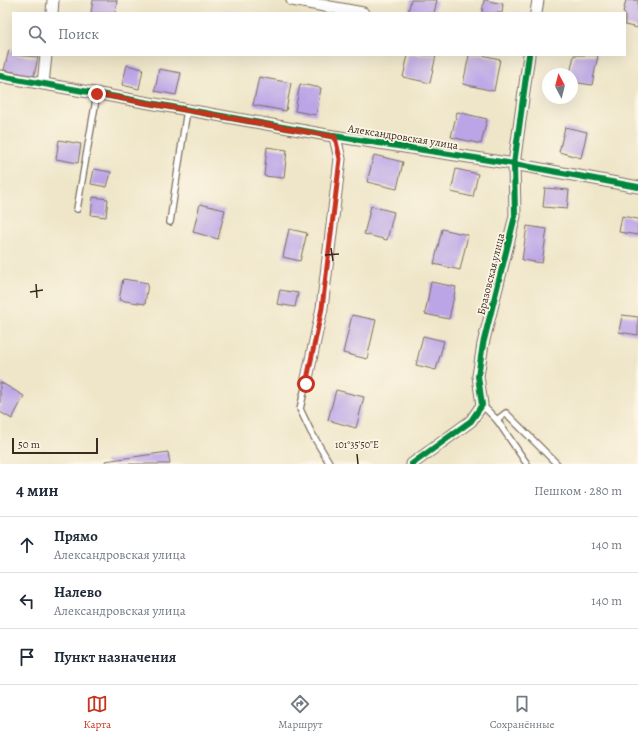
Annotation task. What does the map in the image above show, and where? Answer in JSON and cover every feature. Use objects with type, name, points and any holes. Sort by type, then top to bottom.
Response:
[{"type":"street","points":[[52,12],[53,0]]},
{"type":"street","points":[[292,0],[358,12]]},
{"type":"street","points":[[536,12],[538,0]]},
{"type":"street","points":[[43,84],[46,56]]},
{"type":"street","name":"Бразовская улица","points":[[482,404],[478,376],[483,344],[515,216],[514,164],[529,56]]},
{"type":"street","name":"Александровская улица","points":[[0,76],[335,137],[514,164],[638,186]]},
{"type":"street","name":"Александровская улица","points":[[306,384],[322,308],[340,159],[335,137]]},
{"type":"street","points":[[412,464],[471,421],[482,404]]},
{"type":"lane","points":[[77,209],[97,94]]},
{"type":"lane","points":[[170,222],[187,110]]},
{"type":"lane","points":[[306,384],[300,409],[311,432],[330,464]]},
{"type":"lane","points":[[482,404],[497,420],[527,464]]},
{"type":"lane","points":[[497,420],[506,413],[557,464]]},
{"type":"building","points":[[93,0],[117,0],[115,12],[91,12]]},
{"type":"building","points":[[411,0],[437,0],[434,12],[408,12]]},
{"type":"building","points":[[484,0],[503,4],[502,12],[482,12]]},
{"type":"building","points":[[626,0],[638,0],[638,28],[626,25],[626,12],[623,12]]},
{"type":"building","points":[[9,50],[12,51],[12,56],[38,57],[34,76],[4,70]]},
{"type":"building","points":[[408,56],[436,56],[430,83],[403,77]]},
{"type":"building","points":[[469,56],[486,56],[500,59],[494,91],[463,84]]},
{"type":"building","points":[[574,56],[598,56],[592,85],[578,83],[578,68],[571,68]]},
{"type":"building","points":[[127,65],[143,69],[139,89],[122,85]]},
{"type":"building","points":[[159,69],[181,73],[176,95],[155,91]]},
{"type":"building","points":[[259,77],[291,83],[286,111],[253,105]]},
{"type":"building","points":[[300,84],[321,88],[316,115],[295,111]]},
{"type":"building","points":[[457,112],[487,119],[481,144],[451,137]]},
{"type":"building","points":[[565,127],[587,132],[581,158],[559,152]]},
{"type":"building","points":[[59,140],[81,144],[78,163],[56,159]]},
{"type":"building","points":[[267,147],[287,150],[284,178],[264,176]]},
{"type":"building","points":[[374,155],[403,162],[397,189],[367,182]]},
{"type":"building","points":[[94,169],[111,172],[107,187],[91,184]]},
{"type":"building","points":[[456,169],[478,174],[473,197],[451,192]]},
{"type":"building","points":[[545,188],[569,190],[567,209],[543,207]]},
{"type":"building","points":[[93,197],[108,199],[106,217],[91,215]]},
{"type":"building","points":[[200,204],[225,210],[218,239],[193,232]]},
{"type":"building","points":[[371,206],[394,212],[387,240],[364,234]]},
{"type":"building","points":[[622,216],[638,219],[638,235],[619,232]]},
{"type":"building","points":[[527,226],[547,229],[542,263],[522,260]]},
{"type":"building","points":[[289,229],[307,233],[300,261],[283,257]]},
{"type":"building","points":[[442,229],[468,235],[460,270],[434,264]]},
{"type":"building","points":[[123,279],[148,283],[145,304],[119,300]]},
{"type":"building","points":[[431,282],[456,287],[449,319],[425,314]]},
{"type":"building","points":[[280,290],[298,293],[295,307],[277,304]]},
{"type":"building","points":[[352,315],[376,320],[367,359],[343,353]]},
{"type":"building","points":[[622,315],[638,317],[638,335],[619,332]]},
{"type":"building","points":[[423,336],[444,341],[436,370],[416,365]]},
{"type":"building","points":[[0,382],[24,396],[12,419],[0,412]]},
{"type":"building","points":[[336,390],[364,397],[356,428],[328,420]]},
{"type":"building","points":[[168,452],[170,464],[106,464],[105,461]]},
{"type":"cycle path","points":[[412,464],[471,421],[482,405],[478,376],[483,344],[515,216],[514,164],[529,56]]},
{"type":"cycle path","points":[[0,76],[327,135],[514,164],[638,187]]},
{"type":"route","points":[[97,94],[335,137],[340,159],[322,308],[306,384]]}]
